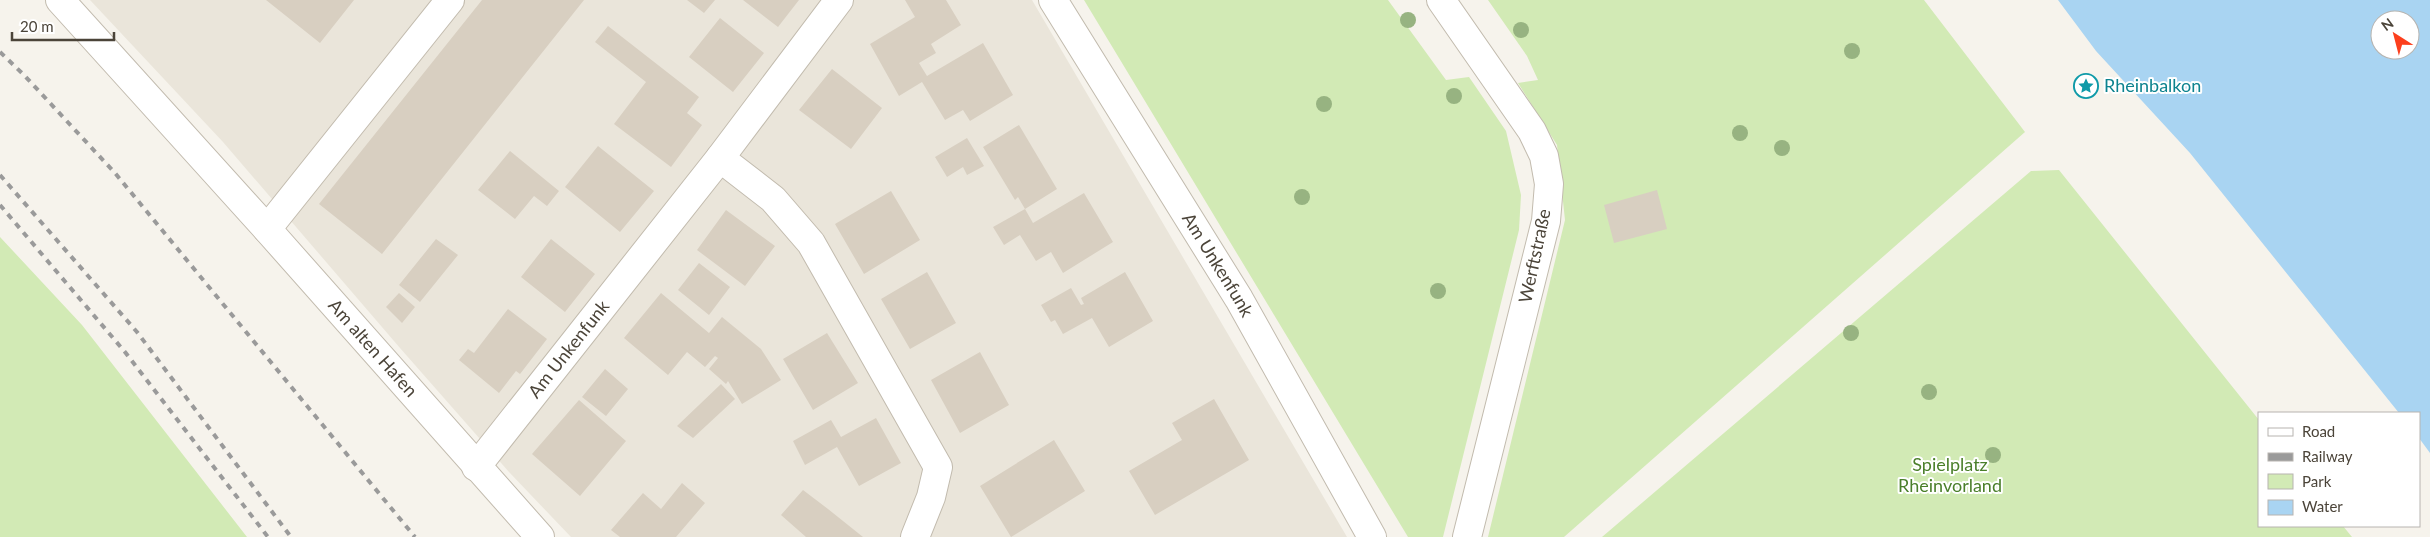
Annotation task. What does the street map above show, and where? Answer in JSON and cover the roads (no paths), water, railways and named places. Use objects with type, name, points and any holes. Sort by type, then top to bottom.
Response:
[{"type":"street","name":"Am alten Hafen","points":[[60,0],[267,229],[476,467]]},
{"type":"street","points":[[267,229],[450,0]]},
{"type":"street","name":"Am Unkenfunk","points":[[476,467],[720,158],[839,0]]},
{"type":"street","name":"Am Unkenfunk","points":[[1053,0],[1239,299],[1372,537]]},
{"type":"street","name":"Werftstraße","points":[[1441,0],[1532,130],[1544,156],[1549,184],[1546,221],[1467,537]]},
{"type":"street","points":[[720,158],[773,199],[811,243],[938,467],[931,497],[915,537]]},
{"type":"street","points":[[476,467],[540,537]]},
{"type":"water","points":[[2058,0],[2430,0],[2430,453],[2420,439],[2420,412],[2398,412],[2190,153],[2096,51]]},
{"type":"railway","points":[[0,52],[24,75],[115,173],[415,537]]},
{"type":"railway","points":[[0,175],[137,332],[291,537]]},
{"type":"railway","points":[[0,205],[125,352],[268,537]]},
{"type":"place","name":"Rheinbalkon","points":[[2086,86]]},
{"type":"park label","name":"Spielplatz Rheinvorland","points":[[1950,475]]}]
